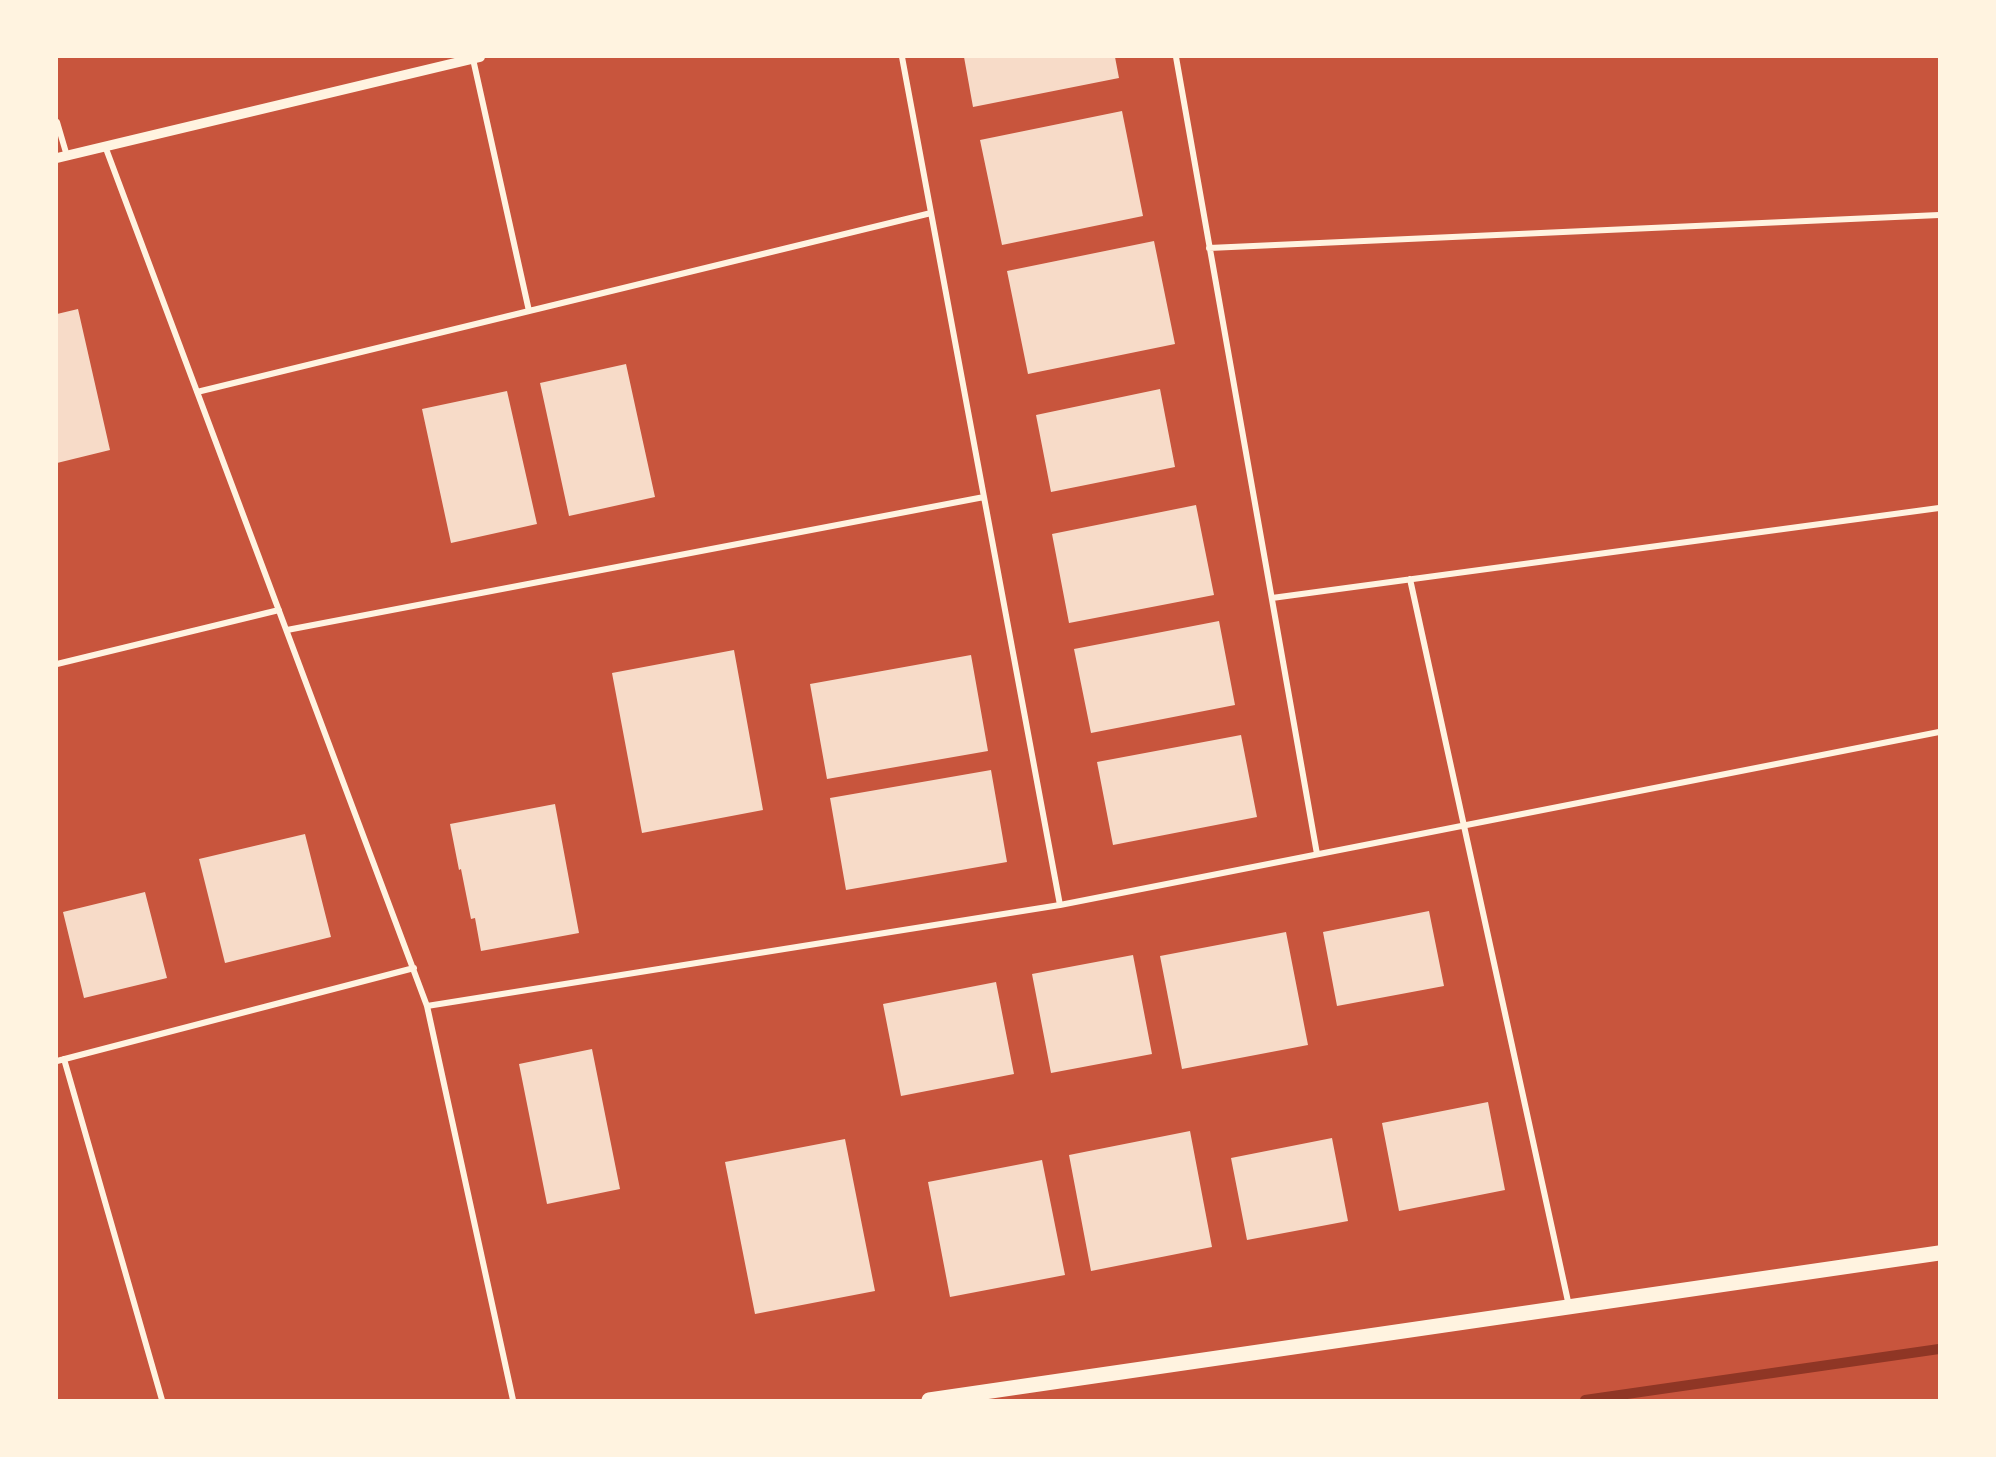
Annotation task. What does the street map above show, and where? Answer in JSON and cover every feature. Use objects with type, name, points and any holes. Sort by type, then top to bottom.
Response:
[{"type":"main road","points":[[929,1400],[1939,1253]]},
{"type":"street","points":[[902,57],[1060,905]]},
{"type":"street","points":[[1176,57],[1317,854]]},
{"type":"street","points":[[57,122],[62,157],[476,58],[529,311]]},
{"type":"street","points":[[105,146],[428,1006],[513,1400]]},
{"type":"street","points":[[197,392],[931,213]]},
{"type":"street","points":[[1209,248],[1939,215]]},
{"type":"street","points":[[286,630],[984,497]]},
{"type":"street","points":[[1272,598],[1939,508]]},
{"type":"street","points":[[1410,579],[1569,1306]]},
{"type":"street","points":[[57,664],[279,610]]},
{"type":"street","points":[[428,1006],[1060,905],[1939,732]]},
{"type":"street","points":[[162,1400],[60,1060],[414,968]]},
{"type":"building","points":[[964,57],[1115,57],[1119,78],[973,107]]},
{"type":"building","points":[[1122,111],[1143,216],[1002,245],[980,140]]},
{"type":"building","points":[[1154,241],[1175,344],[1028,374],[1007,271]]},
{"type":"building","points":[[78,309],[110,450],[57,463],[57,314]]},
{"type":"building","points":[[626,364],[655,497],[569,516],[540,383]]},
{"type":"building","points":[[1160,389],[1175,467],[1051,492],[1036,415]]},
{"type":"building","points":[[507,391],[537,524],[451,543],[422,409]]},
{"type":"building","points":[[1196,505],[1214,595],[1069,623],[1052,534]]},
{"type":"building","points":[[1219,621],[1235,705],[1091,733],[1074,649]]},
{"type":"building","points":[[734,650],[763,810],[642,833],[612,673]]},
{"type":"building","points":[[971,655],[988,751],[827,779],[810,684]]},
{"type":"building","points":[[1241,735],[1257,817],[1113,845],[1097,762]]},
{"type":"building","points":[[991,770],[1007,862],[846,890],[830,798]]},
{"type":"building","points":[[555,804],[579,933],[481,951],[475,918],[471,919],[461,869],[459,870],[450,824]]},
{"type":"building","points":[[305,834],[331,937],[225,963],[199,859]]},
{"type":"building","points":[[145,892],[167,978],[84,998],[63,912]]},
{"type":"building","points":[[1429,911],[1444,986],[1337,1006],[1323,932]]},
{"type":"building","points":[[1286,932],[1308,1045],[1182,1069],[1160,956]]},
{"type":"building","points":[[1133,955],[1152,1054],[1051,1073],[1032,974]]},
{"type":"building","points":[[996,982],[1014,1074],[901,1096],[883,1004]]},
{"type":"building","points":[[592,1049],[620,1189],[547,1204],[519,1064]]},
{"type":"building","points":[[1488,1102],[1505,1190],[1399,1211],[1382,1123]]},
{"type":"building","points":[[1190,1131],[1212,1247],[1091,1271],[1069,1155]]},
{"type":"building","points":[[1332,1138],[1348,1221],[1247,1240],[1231,1158]]},
{"type":"building","points":[[845,1139],[875,1291],[755,1314],[725,1162]]},
{"type":"building","points":[[1042,1160],[1065,1275],[950,1297],[928,1182]]},
{"type":"waterway","points":[[1585,1400],[1939,1349]]}]
